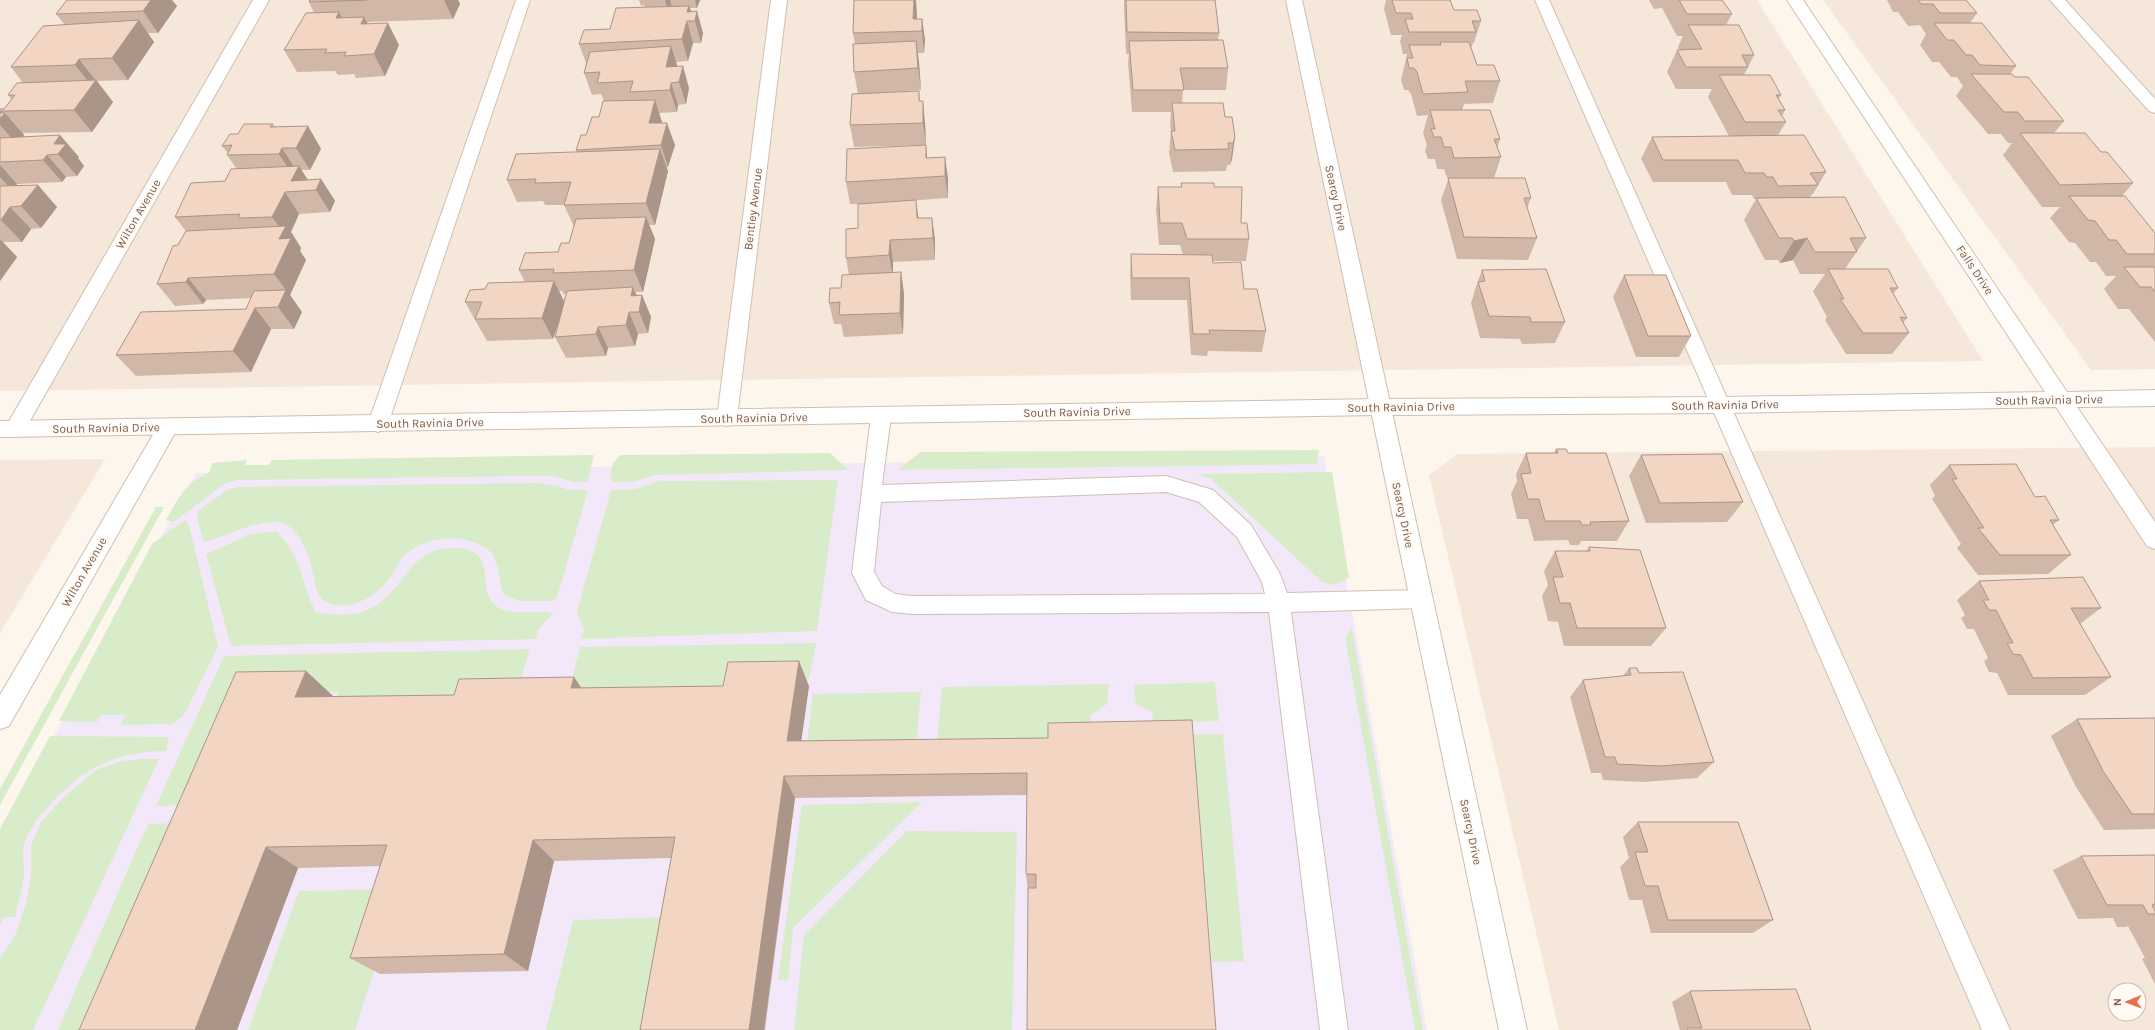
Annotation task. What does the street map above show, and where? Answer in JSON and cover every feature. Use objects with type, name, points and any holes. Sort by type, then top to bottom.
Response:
[{"type":"street","name":"Wilton Avenue","points":[[8,429],[261,0]]},
{"type":"street","name":"Bentley Avenue","points":[[727,418],[779,0]]},
{"type":"street","name":"Searcy Drive","points":[[1294,0],[1513,1030]]},
{"type":"street","name":"Falls Drive","points":[[1795,0],[2155,540]]},
{"type":"street","name":"South Ravinia Drive","points":[[8,429],[1380,407],[1722,405],[2155,398]]},
{"type":"street","name":"Wilton Avenue","points":[[0,718],[168,427]]},
{"type":"lane","points":[[378,424],[523,0]]},
{"type":"lane","points":[[1542,0],[1722,405],[1996,1030]]},
{"type":"lane","points":[[2057,0],[2155,108]]},
{"type":"lane","points":[[880,416],[863,573],[874,593],[892,603],[912,606],[1279,602],[1421,598]]},
{"type":"lane","points":[[871,494],[1166,484],[1206,496],[1244,530],[1272,580],[1279,602],[1334,1030]]},
{"type":"shaded area","points":[[0,0],[1757,0],[1983,361],[0,391]]},
{"type":"shaded area","points":[[1823,0],[2155,0],[2155,369],[2091,370]]},
{"type":"shaded area","points":[[2155,447],[2155,1030],[1559,1030],[1429,475],[1457,454]]},
{"type":"shaded area","points":[[1324,456],[1427,1030],[0,1030],[0,836],[196,473]]},
{"type":"shaded area","points":[[105,459],[0,633],[0,460]]},
{"type":"green space","points":[[1319,450],[1317,464],[897,470],[921,452]]},
{"type":"green space","points":[[830,453],[849,470],[656,475],[633,482],[613,482],[611,474],[613,464],[620,455]]},
{"type":"green space","points":[[594,455],[588,481],[574,482],[552,476],[236,480],[224,484],[174,522],[166,520],[175,504],[189,486],[201,476],[210,472],[212,463],[247,460],[245,465],[269,465],[272,460]]},
{"type":"green space","points":[[1332,472],[1349,578],[1334,585],[1322,582],[1210,478],[1195,474]]},
{"type":"green space","points":[[838,480],[817,631],[581,639],[584,630],[577,612],[611,490],[636,489],[659,481]]},
{"type":"green space","points":[[538,483],[557,486],[569,490],[588,490],[557,598],[553,601],[520,601],[504,595],[496,562],[490,551],[470,541],[462,539],[444,539],[427,542],[403,557],[390,578],[373,595],[359,602],[335,605],[323,600],[319,595],[316,589],[312,568],[303,543],[294,531],[283,523],[268,522],[249,526],[204,542],[197,518],[199,510],[229,489],[239,487]]},
{"type":"green space","points":[[156,507],[164,507],[0,805],[0,789]]},
{"type":"green space","points":[[183,521],[186,521],[189,525],[218,647],[184,715],[172,724],[121,725],[125,715],[101,715],[97,722],[59,721],[152,544]]},
{"type":"green space","points":[[265,532],[277,532],[292,551],[316,612],[340,615],[356,613],[371,608],[387,596],[410,569],[427,554],[437,550],[450,548],[466,549],[476,553],[484,568],[489,596],[494,604],[499,608],[514,612],[553,613],[538,630],[536,639],[231,646],[206,554],[249,535]]},
{"type":"green space","points":[[1352,629],[1423,1030],[1415,1030],[1345,637]]},
{"type":"green space","points":[[816,643],[809,679],[732,681],[728,703],[568,695],[580,647]]},
{"type":"green space","points":[[530,649],[516,696],[329,718],[339,692],[265,693],[218,805],[156,806],[224,656]]},
{"type":"green space","points":[[1215,682],[1219,721],[1153,723],[1152,712],[1136,704],[1133,685]]},
{"type":"green space","points":[[1109,684],[1107,704],[1090,716],[1091,733],[1079,738],[936,754],[942,687]]},
{"type":"green space","points":[[921,692],[915,756],[805,758],[813,694]]},
{"type":"green space","points":[[1223,734],[1244,961],[1212,962],[1194,739],[1164,740],[1165,735]]},
{"type":"green space","points":[[50,736],[169,737],[166,751],[147,752],[114,759],[86,773],[60,794],[47,808],[34,825],[24,844],[24,875],[22,891],[15,917],[4,917],[0,925],[0,829]]},
{"type":"green space","points":[[159,759],[33,1030],[0,1030],[0,958],[15,936],[26,904],[31,875],[31,845],[41,822],[66,795],[96,770],[121,761]]},
{"type":"green space","points":[[922,802],[793,928],[788,980],[778,980],[802,805]]},
{"type":"green space","points":[[210,822],[123,1030],[58,1030],[148,824]]},
{"type":"green space","points":[[907,831],[1017,832],[1012,1030],[794,1030],[804,935]]},
{"type":"green space","points":[[400,889],[355,1030],[248,1030],[299,891]]},
{"type":"green space","points":[[673,917],[652,1030],[546,1030],[573,920]]},
{"type":"building","points":[[67,0],[151,0],[143,11],[56,14]]},
{"type":"building","points":[[310,0],[367,0],[309,2]]},
{"type":"building","points":[[854,0],[914,0],[913,19],[922,19],[922,31],[853,33]]},
{"type":"building","points":[[1126,0],[1215,0],[1219,33],[1127,32]]},
{"type":"building","points":[[1392,0],[1450,0],[1454,10],[1477,10],[1481,21],[1472,21],[1476,32],[1409,32],[1405,19],[1413,19],[1411,13],[1396,13]]},
{"type":"building","points":[[1679,0],[1722,0],[1732,14],[1687,14]]},
{"type":"building","points":[[1918,0],[1966,0],[1977,13],[1940,13],[1933,4],[1921,4]]},
{"type":"building","points":[[689,6],[687,12],[697,11],[695,21],[687,21],[682,39],[579,44],[584,30],[610,29],[616,8]]},
{"type":"building","points":[[339,12],[336,18],[364,17],[361,24],[388,23],[374,54],[344,56],[346,52],[325,53],[327,49],[284,50],[306,13]]},
{"type":"building","points":[[139,20],[112,58],[79,59],[75,65],[11,67],[43,26]]},
{"type":"building","points":[[1934,23],[1982,23],[2016,66],[1980,65],[1972,55],[1966,55],[1954,40],[1947,40]]},
{"type":"building","points":[[1688,25],[1739,25],[1754,55],[1742,55],[1748,67],[1686,67],[1677,50],[1702,49]]},
{"type":"building","points":[[1223,40],[1228,68],[1180,68],[1184,90],[1133,90],[1129,41]]},
{"type":"building","points":[[916,41],[918,68],[854,72],[853,44]]},
{"type":"building","points":[[1440,42],[1469,42],[1477,65],[1494,65],[1500,81],[1465,81],[1468,92],[1423,94],[1417,72],[1414,68],[1409,68],[1407,58],[1413,58],[1409,45],[1441,45]]},
{"type":"building","points":[[671,46],[666,67],[683,66],[679,82],[671,83],[670,90],[630,92],[633,81],[597,83],[600,72],[584,73],[590,52]]},
{"type":"building","points":[[1971,74],[2012,74],[2015,77],[2028,77],[2064,121],[2025,121],[2018,112],[2004,112]]},
{"type":"building","points":[[1719,75],[1770,75],[1781,95],[1776,95],[1785,110],[1778,110],[1786,122],[1745,122]]},
{"type":"building","points":[[96,80],[74,110],[1,111],[0,113],[0,109],[4,109],[15,95],[8,95],[17,83]]},
{"type":"building","points":[[919,91],[919,101],[923,101],[923,123],[850,125],[852,94]]},
{"type":"building","points":[[655,100],[649,123],[667,123],[661,145],[576,150],[581,135],[586,135],[592,117],[599,117],[603,101]]},
{"type":"building","points":[[1172,103],[1223,103],[1225,117],[1232,117],[1235,137],[1233,143],[1228,143],[1229,149],[1175,150],[1171,131],[1175,131]]},
{"type":"building","points":[[1430,110],[1490,110],[1500,139],[1494,139],[1501,157],[1454,158],[1451,147],[1444,147],[1441,137],[1434,137],[1431,129],[1435,129]]},
{"type":"building","points":[[0,113],[5,113],[0,119]]},
{"type":"building","points":[[244,124],[273,124],[270,127],[308,126],[296,148],[282,148],[279,154],[227,155],[232,145],[222,146],[230,134],[238,134]]},
{"type":"building","points":[[2020,133],[2085,133],[2101,152],[2107,152],[2133,183],[2060,185]]},
{"type":"building","points":[[60,135],[54,144],[66,144],[58,154],[47,155],[43,160],[0,162],[0,138]]},
{"type":"building","points":[[1804,135],[1826,172],[1810,173],[1818,185],[1778,186],[1773,177],[1767,177],[1764,173],[1745,173],[1738,160],[1663,160],[1652,137]]},
{"type":"building","points":[[926,145],[926,158],[945,157],[945,176],[846,182],[847,149]]},
{"type":"building","points":[[660,149],[646,203],[564,205],[571,182],[535,183],[536,179],[507,180],[516,154]]},
{"type":"building","points":[[299,166],[291,181],[321,179],[316,190],[285,192],[272,217],[238,218],[240,214],[175,217],[191,183],[225,181],[231,169]]},
{"type":"building","points":[[1448,178],[1525,178],[1531,198],[1524,198],[1537,238],[1464,237]]},
{"type":"building","points":[[1181,183],[1214,183],[1214,187],[1242,187],[1241,223],[1247,223],[1249,239],[1187,239],[1182,223],[1160,223],[1158,187],[1182,187]]},
{"type":"building","points":[[38,185],[21,206],[10,207],[0,220],[0,186]]},
{"type":"building","points":[[2069,196],[2125,196],[2155,233],[2155,254],[2127,254],[2116,240],[2109,240],[2095,221],[2088,220]]},
{"type":"building","points":[[1845,197],[1866,238],[1850,238],[1857,252],[1815,252],[1807,238],[1794,241],[1792,238],[1779,238],[1756,198]]},
{"type":"building","points":[[916,200],[917,218],[932,218],[933,238],[890,240],[889,255],[846,258],[846,229],[858,228],[858,204]]},
{"type":"building","points":[[646,217],[634,270],[553,273],[554,269],[519,270],[525,253],[558,252],[561,243],[569,243],[576,219]]},
{"type":"building","points":[[286,226],[279,239],[291,238],[274,274],[188,278],[186,282],[157,284],[173,246],[178,245],[186,231]]},
{"type":"building","points":[[1131,254],[1212,255],[1213,263],[1241,262],[1244,289],[1257,289],[1266,331],[1209,330],[1210,334],[1193,334],[1189,278],[1132,278]]},
{"type":"building","points":[[2124,267],[2155,267],[2155,292],[2151,287],[2140,287]]},
{"type":"building","points":[[1546,269],[1565,322],[1531,322],[1530,317],[1489,316],[1478,282],[1485,281],[1482,270]]},
{"type":"building","points":[[1828,269],[1888,269],[1898,288],[1890,288],[1907,318],[1900,317],[1909,333],[1863,333],[1840,299],[1844,299]]},
{"type":"building","points":[[901,272],[900,313],[839,315],[840,302],[829,303],[830,288],[841,288],[842,275]]},
{"type":"building","points":[[1624,275],[1666,275],[1691,336],[1648,336]]},
{"type":"building","points":[[554,281],[542,318],[475,319],[482,302],[465,302],[470,290],[485,289],[488,283]]},
{"type":"building","points":[[633,287],[631,296],[642,295],[639,312],[629,312],[626,325],[598,327],[596,334],[555,337],[567,291]]},
{"type":"building","points":[[286,290],[278,307],[255,308],[233,351],[116,355],[141,312],[246,309],[254,291]]},
{"type":"building","points":[[1556,449],[1566,449],[1568,453],[1606,453],[1629,521],[1590,522],[1591,525],[1582,525],[1580,521],[1545,521],[1539,499],[1528,499],[1521,474],[1531,473],[1526,453],[1558,453]]},
{"type":"building","points":[[1722,454],[1743,502],[1660,503],[1641,455]]},
{"type":"building","points":[[2016,464],[2035,497],[2045,496],[2059,520],[2050,520],[2071,555],[2000,555],[1978,528],[1984,528],[1952,479],[1957,479],[1949,465]]},
{"type":"building","points":[[1589,547],[1640,550],[1666,628],[1577,628],[1570,603],[1560,603],[1553,577],[1563,577],[1555,551],[1590,551]]},
{"type":"building","points":[[2083,577],[2101,608],[2071,608],[2111,677],[2033,678],[2021,655],[2013,654],[2007,643],[2013,643],[1996,610],[1989,610],[1983,600],[1989,600],[1979,581]]},
{"type":"building","points":[[799,661],[787,741],[1048,738],[1048,723],[1192,720],[1216,1030],[1027,1030],[1028,888],[1036,888],[1036,874],[1026,874],[1027,773],[784,776],[749,1030],[640,1030],[675,837],[533,840],[504,954],[350,958],[387,845],[266,847],[195,1030],[79,1030],[236,672],[306,671],[295,697],[454,695],[459,679],[574,677],[571,688],[723,686],[728,662]]},
{"type":"building","points":[[1629,668],[1637,668],[1639,673],[1683,672],[1714,762],[1659,766],[1617,764],[1615,757],[1605,757],[1583,680],[1631,675]]},
{"type":"building","points":[[2155,718],[2155,814],[2132,814],[2103,771],[2077,719]]},
{"type":"building","points":[[1638,822],[1738,822],[1773,920],[1668,920],[1658,886],[1645,886],[1635,852],[1648,852]]},
{"type":"building","points":[[2155,855],[2155,904],[2152,905],[2155,914],[2148,914],[2143,905],[2107,905],[2081,856]]},
{"type":"building","points":[[1796,989],[1811,1030],[1688,1030],[1687,1028],[1702,1028],[1690,991]]}]
